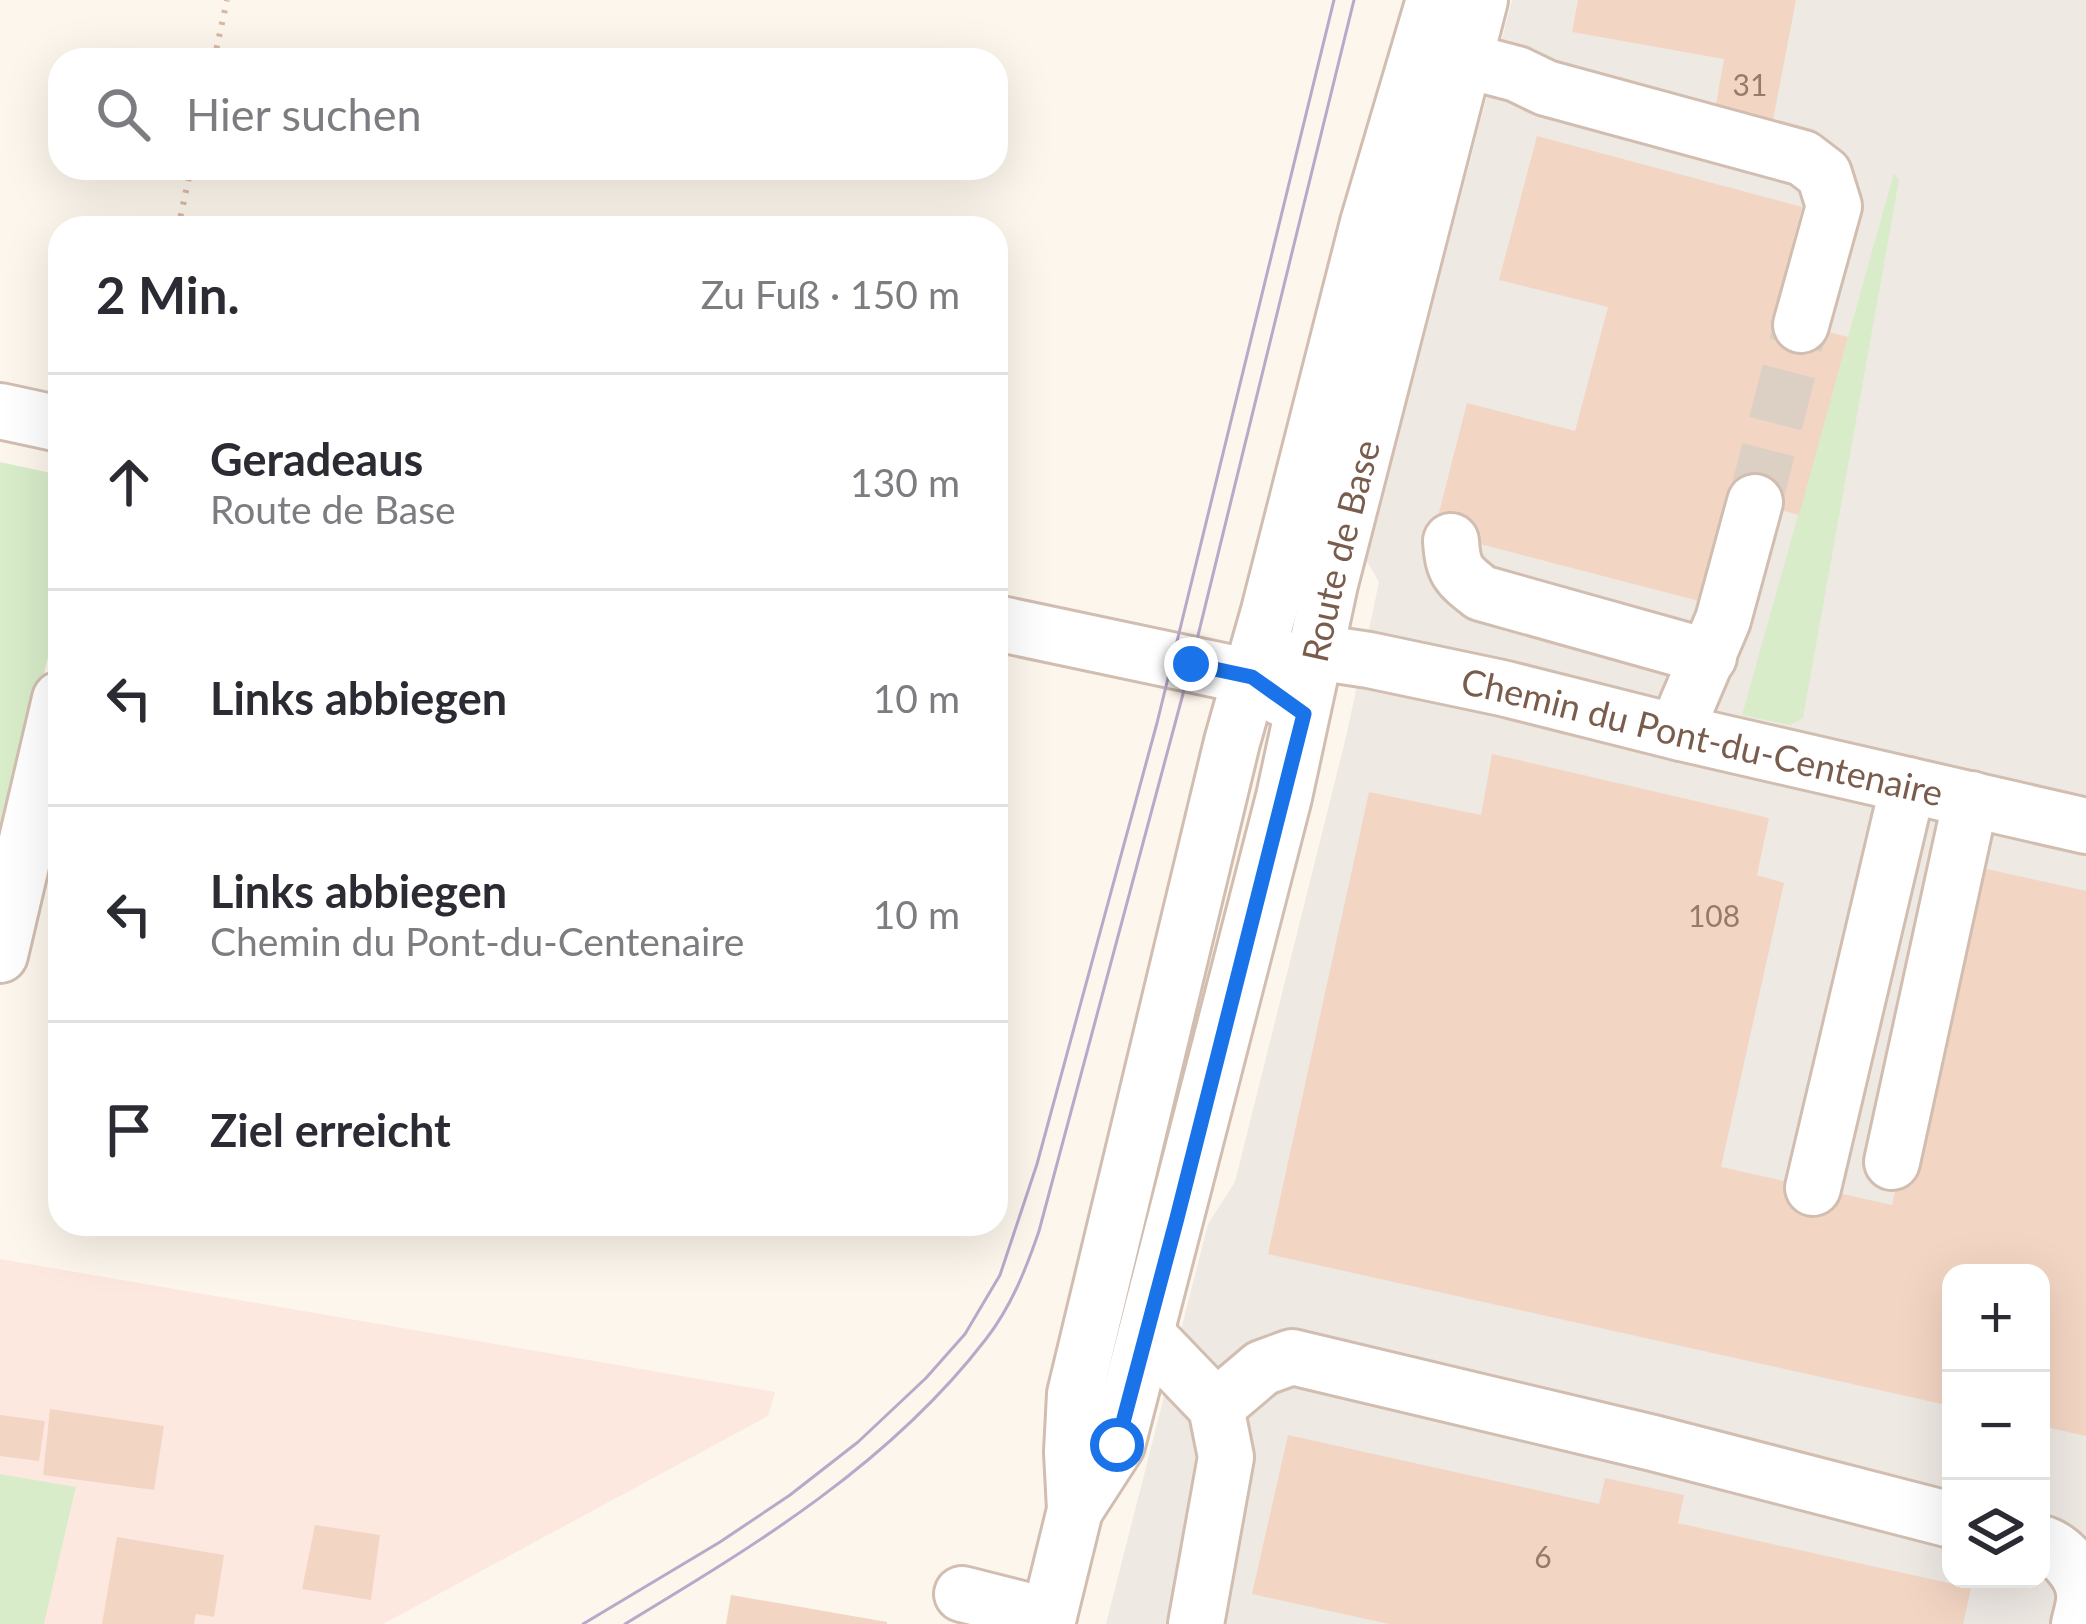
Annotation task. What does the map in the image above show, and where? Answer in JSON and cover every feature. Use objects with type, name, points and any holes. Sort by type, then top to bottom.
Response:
[{"type":"street","name":"Route de Base","points":[[1048,1620],[1075,1510],[1075,1394],[1232,742],[1368,223],[1435,0]]},
{"type":"street","name":"Route de Base","points":[[1075,1510],[1117,1445],[1480,0]]},
{"type":"street","points":[[1464,60],[1546,88],[1803,158],[1824,174],[1834,206],[1801,325]]},
{"type":"street","points":[[0,411],[48,421]]},
{"type":"street","points":[[1681,733],[1686,707],[1723,620],[1755,502]]},
{"type":"street","points":[[1451,541],[1452,562],[1459,576],[1481,593],[1709,657]]},
{"type":"street","points":[[1252,677],[1316,652],[1269,611]]},
{"type":"street","points":[[1008,626],[1252,677],[1304,714]]},
{"type":"street","name":"Chemin du Pont-du-Centenaire","points":[[1316,652],[1502,688],[2086,826]]},
{"type":"street","points":[[0,955],[48,751]]},
{"type":"street","points":[[1813,1188],[1908,785]]},
{"type":"street","points":[[1892,1162],[1971,800]]},
{"type":"street","points":[[1146,1334],[1216,1407],[1226,1456],[1196,1624]]},
{"type":"street","points":[[1216,1407],[1262,1368],[1292,1357],[1942,1518]]},
{"type":"street","points":[[2050,1545],[2080,1578],[2084,1596],[2079,1624]]},
{"type":"street","points":[[962,1594],[1048,1620]]},
{"type":"path","points":[[217,48],[227,0]]},
{"type":"path","points":[[181,216],[188,180]]},
{"type":"shaded area","points":[[1512,0],[2086,0],[2086,1624],[1106,1624],[1208,1224],[1235,1182],[1346,737],[1379,582],[1366,560]]},
{"type":"shaded area","points":[[0,1259],[775,1392],[768,1416],[383,1624],[44,1624],[76,1488],[0,1474]]},
{"type":"green space","points":[[1894,173],[1899,180],[1803,718],[1790,725],[1742,715]]},
{"type":"green space","points":[[0,462],[48,472],[48,657],[0,857]]},
{"type":"green space","points":[[0,1474],[76,1487],[44,1624],[0,1624]]},
{"type":"building","points":[[1578,0],[1796,0],[1773,120],[1715,110],[1724,59],[1572,32]]},
{"type":"building","points":[[1537,136],[1802,207],[1773,318],[1848,337],[1799,515],[1727,495],[1699,601],[1434,532],[1467,403],[1575,431],[1608,307],[1499,280]]},
{"type":"building","points":[[1492,754],[1769,818],[1757,875],[1784,883],[1721,1167],[1892,1205],[1969,865],[2086,891],[2086,1436],[2050,1428],[2050,1264],[1942,1264],[1942,1404],[1268,1254],[1369,792],[1481,815]]},
{"type":"building","points":[[50,1409],[164,1426],[154,1490],[43,1475]]},
{"type":"building","points":[[0,1415],[45,1421],[39,1461],[0,1456]]},
{"type":"building","points":[[1288,1435],[1599,1504],[1605,1478],[1684,1495],[1678,1523],[1942,1582],[1942,1588],[1971,1588],[1963,1624],[1389,1624],[1252,1594]]},
{"type":"building","points":[[315,1525],[380,1535],[371,1600],[302,1589]]},
{"type":"building","points":[[117,1537],[224,1555],[214,1617],[196,1614],[194,1624],[102,1624]]},
{"type":"building","points":[[731,1595],[887,1622],[887,1624],[726,1624]]},
{"type":"tunnel","points":[[1755,502],[1801,325]]},
{"type":"tram line","points":[[583,1624],[720,1542],[858,1442],[965,1334],[1000,1275],[1037,1164],[1157,723],[1334,0]]},
{"type":"tram line","points":[[625,1624],[772,1532],[865,1463],[949,1384],[995,1327],[1017,1287],[1039,1231],[1191,664],[1354,0]]},
{"type":"route","points":[[1117,1445],[1304,714],[1252,677],[1191,664]]}]
